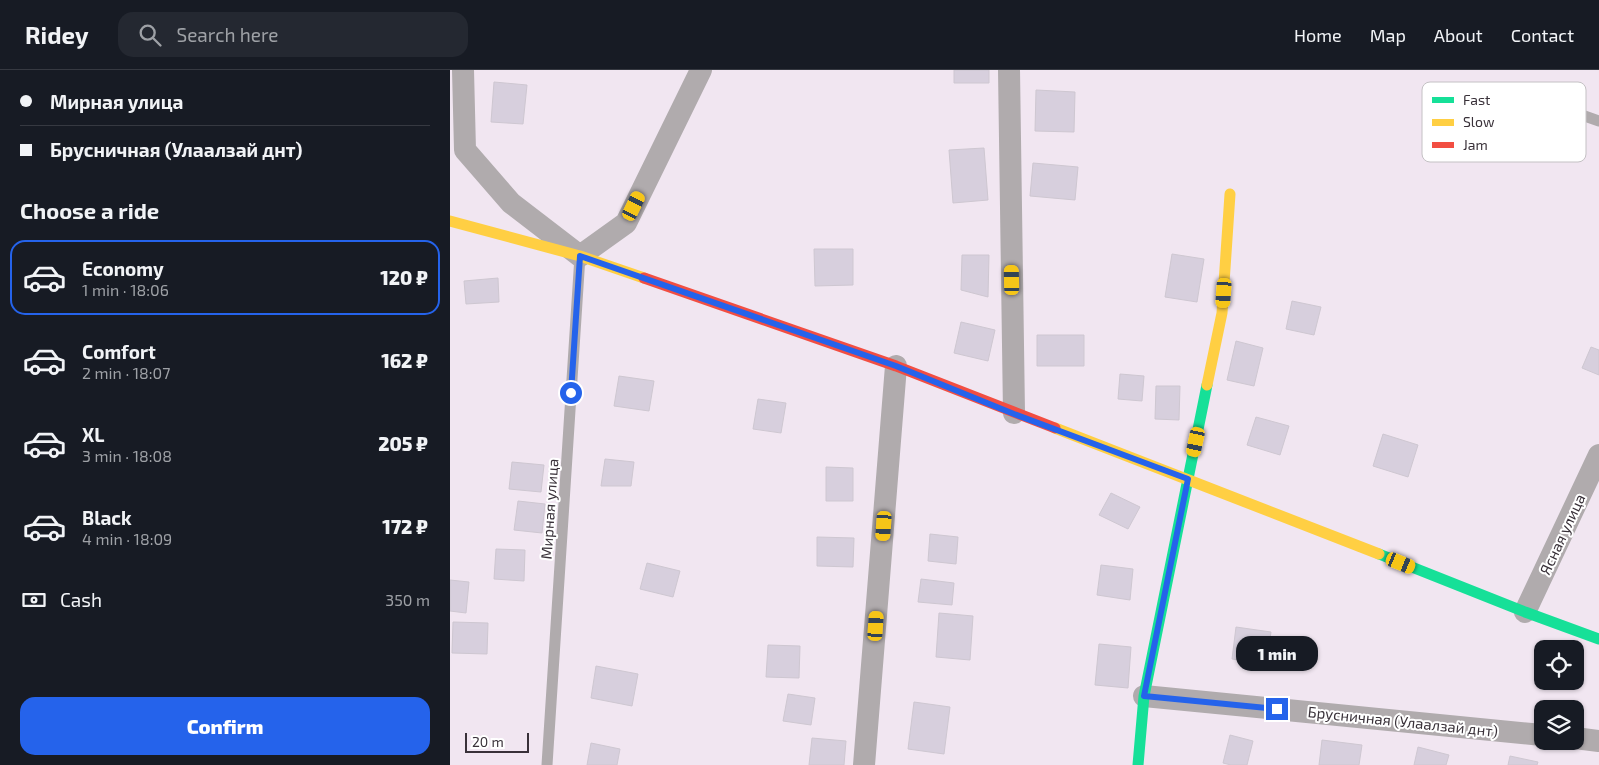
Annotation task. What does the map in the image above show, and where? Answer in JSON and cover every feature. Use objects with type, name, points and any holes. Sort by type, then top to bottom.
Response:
[{"type":"street","points":[[463,70],[465,150],[511,203],[580,256]]},
{"type":"street","points":[[580,256],[626,223],[701,70]]},
{"type":"street","points":[[1009,70],[1014,414]]},
{"type":"street","points":[[1138,765],[1144,696],[1222,313],[1230,194]]},
{"type":"street","points":[[450,221],[580,256],[896,366],[1014,414],[1188,479],[1525,612],[1599,639]]},
{"type":"street","points":[[864,765],[896,366]]},
{"type":"street","name":"Ясная улица","points":[[1525,612],[1599,455]]},
{"type":"street","name":"Брусничная (Улаалзай днт)","points":[[1144,696],[1534,734]]},
{"type":"street","points":[[1584,739],[1599,741]]},
{"type":"lane","points":[[1586,116],[1599,121]]},
{"type":"lane","name":"Мирная улица","points":[[547,765],[580,256]]},
{"type":"building","points":[[954,70],[989,70],[989,83],[954,83]]},
{"type":"building","points":[[494,82],[527,85],[523,124],[491,122]]},
{"type":"building","points":[[1036,90],[1075,92],[1074,132],[1035,131]]},
{"type":"building","points":[[984,148],[988,200],[953,203],[949,150]]},
{"type":"building","points":[[1033,163],[1078,167],[1075,200],[1030,196]]},
{"type":"building","points":[[814,249],[853,249],[853,285],[815,286]]},
{"type":"building","points":[[1172,254],[1204,259],[1197,302],[1165,297]]},
{"type":"building","points":[[962,255],[989,255],[988,297],[961,290]]},
{"type":"building","points":[[498,278],[499,302],[466,304],[464,281]]},
{"type":"building","points":[[1292,301],[1321,307],[1314,335],[1286,329]]},
{"type":"building","points":[[961,322],[995,330],[988,361],[954,353]]},
{"type":"building","points":[[1037,335],[1084,335],[1084,366],[1037,366]]},
{"type":"building","points":[[1236,341],[1263,348],[1254,386],[1227,380]]},
{"type":"building","points":[[1591,347],[1599,350],[1599,375],[1582,368]]},
{"type":"building","points":[[1120,374],[1144,376],[1142,401],[1118,399]]},
{"type":"building","points":[[619,376],[654,381],[649,411],[614,406]]},
{"type":"building","points":[[1156,386],[1180,386],[1179,420],[1155,419]]},
{"type":"building","points":[[758,399],[786,403],[781,433],[753,429]]},
{"type":"building","points":[[1256,417],[1289,426],[1280,455],[1247,445]]},
{"type":"building","points":[[1383,434],[1418,445],[1408,477],[1373,466]]},
{"type":"building","points":[[605,459],[634,462],[631,486],[601,486]]},
{"type":"building","points":[[512,462],[544,465],[541,492],[509,489]]},
{"type":"building","points":[[826,467],[853,468],[853,501],[826,501]]},
{"type":"building","points":[[1111,493],[1140,507],[1128,529],[1099,515]]},
{"type":"building","points":[[518,501],[545,504],[542,533],[514,530]]},
{"type":"building","points":[[930,534],[958,537],[956,564],[928,561]]},
{"type":"building","points":[[817,537],[854,538],[853,567],[817,566]]},
{"type":"building","points":[[496,549],[525,550],[524,581],[494,579]]},
{"type":"building","points":[[647,563],[680,571],[673,597],[640,589]]},
{"type":"building","points":[[1101,565],[1133,569],[1130,600],[1097,595]]},
{"type":"building","points":[[921,579],[954,583],[952,605],[918,602]]},
{"type":"building","points":[[450,580],[469,582],[466,613],[450,611]]},
{"type":"building","points":[[939,613],[973,616],[970,660],[936,657]]},
{"type":"building","points":[[453,622],[488,623],[487,654],[452,653]]},
{"type":"building","points":[[1236,627],[1271,632],[1266,664],[1232,659]]},
{"type":"building","points":[[1099,644],[1131,647],[1128,688],[1095,685]]},
{"type":"building","points":[[768,645],[800,646],[799,678],[766,677]]},
{"type":"building","points":[[596,666],[638,674],[632,706],[591,698]]},
{"type":"building","points":[[788,694],[815,698],[811,725],[783,721]]},
{"type":"building","points":[[914,702],[950,707],[944,754],[908,749]]},
{"type":"building","points":[[1230,735],[1253,741],[1247,765],[1223,763]]},
{"type":"building","points":[[812,738],[846,741],[844,765],[809,765]]},
{"type":"building","points":[[1322,740],[1362,745],[1359,765],[1319,765]]},
{"type":"building","points":[[591,743],[620,749],[617,765],[587,765]]},
{"type":"building","points":[[1418,747],[1449,755],[1446,765],[1414,765]]},
{"type":"building","points":[[1510,756],[1538,762],[1537,765],[1508,765]]},
{"type":"traffic: fast","points":[[1138,765],[1144,696],[1207,385]]},
{"type":"traffic: fast","points":[[1379,554],[1599,639]]},
{"type":"traffic: slow","points":[[1207,385],[1222,313],[1230,194]]},
{"type":"traffic: slow","points":[[450,221],[580,256],[644,278]]},
{"type":"traffic: slow","points":[[1055,428],[1379,554]]},
{"type":"traffic: jam","points":[[644,278],[896,366],[1055,428]]},
{"type":"route","points":[[571,393],[580,256],[896,366],[1014,414],[1188,479],[1144,696],[1277,709]]}]
